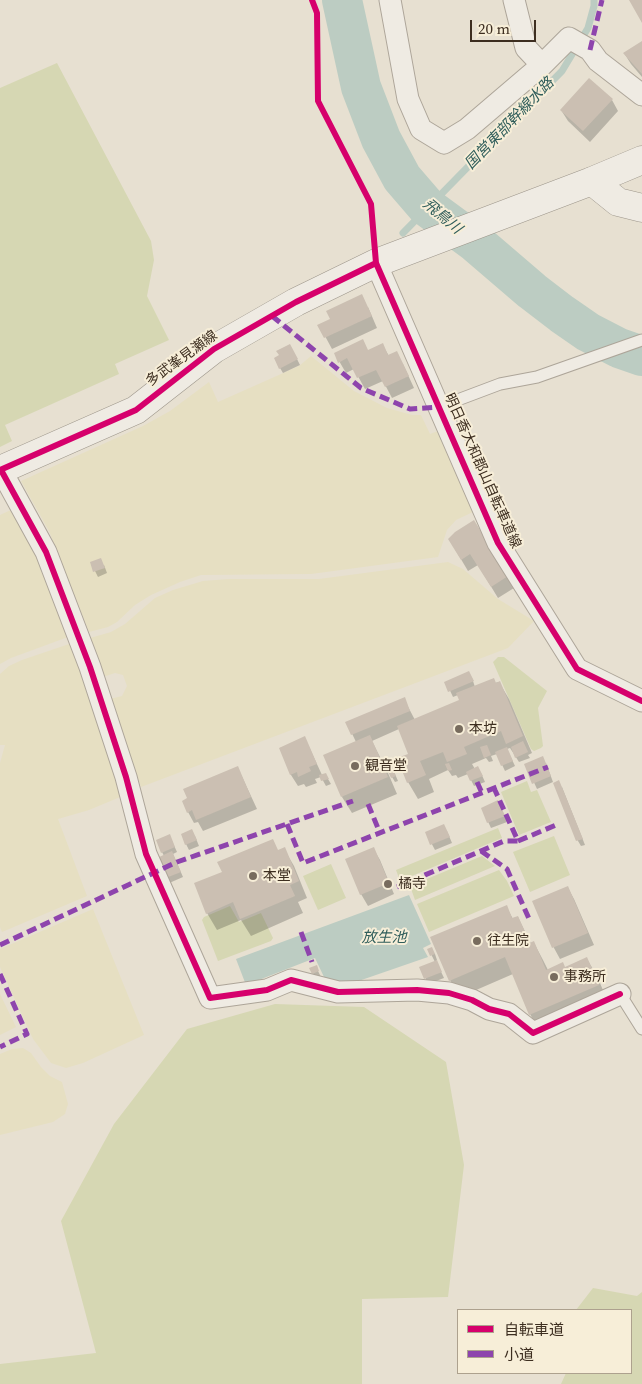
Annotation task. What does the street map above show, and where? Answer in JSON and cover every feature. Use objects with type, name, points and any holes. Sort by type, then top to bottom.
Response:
[{"type":"main road","name":"多武峯見瀬線","points":[[0,470],[136,410],[214,349],[296,302],[376,263],[592,181],[642,160]]},
{"type":"main road","points":[[592,181],[618,202],[642,208]]},
{"type":"street","points":[[390,0],[408,99],[421,129],[444,143],[467,129],[542,65],[569,38],[590,50],[598,60],[642,94]]},
{"type":"street","points":[[514,0],[526,48],[542,65]]},
{"type":"street","name":"明日香大和郡山自転車道線","points":[[376,263],[498,543],[577,669],[642,701]]},
{"type":"street","points":[[0,470],[46,552],[90,667],[126,777],[146,854],[210,998],[267,990],[291,980],[338,992],[417,990],[449,993],[472,1000],[489,1009],[509,1014],[533,1033],[620,994]]},
{"type":"lane","points":[[439,407],[500,384],[537,377],[642,340]]},
{"type":"lane","points":[[620,994],[642,1028]]},
{"type":"shaded area","points":[[311,356],[354,391],[387,408],[412,415],[421,415],[430,434],[438,431],[473,512],[456,520],[447,530],[438,557],[311,574],[201,575],[151,595],[135,605],[117,622],[108,627],[89,632],[49,531],[21,481],[143,426],[170,411],[209,382],[218,402],[299,366]]},
{"type":"shaded area","points":[[15,508],[35,548],[68,637],[11,658],[0,664],[0,515]]},
{"type":"shaded area","points":[[448,562],[463,569],[498,599],[534,621],[508,648],[141,787],[110,699],[122,696],[127,686],[123,675],[115,673],[103,677],[90,638],[111,632],[125,624],[155,598],[173,590],[203,581],[229,579],[319,579]]},
{"type":"shaded area","points":[[72,643],[125,795],[89,810],[58,819],[87,896],[2,932],[0,927],[0,763],[5,745],[0,745],[0,674],[9,666],[22,660]]},
{"type":"shaded area","points":[[93,909],[144,1035],[83,1063],[66,1068],[51,1063],[33,1039],[0,967],[0,949]]},
{"type":"shaded area","points":[[0,994],[16,1027],[0,1035]]},
{"type":"shaded area","points":[[23,1048],[31,1053],[50,1076],[62,1082],[68,1104],[65,1114],[53,1122],[0,1135],[0,1054],[12,1049]]},
{"type":"green space","points":[[57,63],[151,241],[154,260],[147,296],[169,340],[115,364],[119,374],[5,425],[12,441],[0,447],[0,88]]},
{"type":"green space","points":[[498,657],[504,657],[547,691],[538,708],[543,746],[534,751],[531,749],[493,662]]},
{"type":"green space","points":[[527,781],[531,792],[537,790],[551,822],[519,835],[501,792]]},
{"type":"green space","points":[[498,828],[502,838],[400,881],[396,870]]},
{"type":"green space","points":[[554,836],[570,875],[530,892],[513,852]]},
{"type":"green space","points":[[482,856],[495,866],[415,900],[410,886]]},
{"type":"green space","points":[[331,864],[346,898],[318,910],[303,876]]},
{"type":"green space","points":[[499,870],[514,896],[429,932],[417,904]]},
{"type":"green space","points":[[230,906],[239,922],[261,913],[273,938],[271,941],[218,961],[202,920],[204,917]]},
{"type":"green space","points":[[275,1004],[364,1007],[446,1062],[464,1165],[448,1297],[362,1299],[362,1384],[0,1384],[0,1364],[96,1353],[61,1221],[114,1124],[187,1029]]},
{"type":"green space","points":[[593,1288],[637,1296],[642,1292],[642,1384],[561,1384],[566,1374],[632,1374],[632,1309],[577,1309]]},
{"type":"water","name":"放生池","points":[[409,895],[431,944],[423,948],[428,957],[347,985],[324,977],[315,958],[246,985],[236,959]]},
{"type":"building","points":[[629,0],[642,0],[642,23]]},
{"type":"building","points":[[642,41],[642,74],[623,53]]},
{"type":"building","points":[[589,78],[613,99],[583,131],[560,110]]},
{"type":"building","points":[[362,294],[372,316],[324,338],[317,325],[330,319],[326,311]]},
{"type":"building","points":[[363,339],[368,350],[383,343],[388,355],[397,351],[409,376],[385,387],[376,370],[357,378],[347,358],[338,363],[334,353]]},
{"type":"building","points":[[290,344],[298,359],[279,369],[274,358],[279,355],[276,351]]},
{"type":"building","points":[[474,520],[508,576],[491,587],[470,554],[461,560],[448,539],[455,532]]},
{"type":"building","points":[[101,558],[105,568],[93,572],[90,562]]},
{"type":"building","points":[[469,671],[474,681],[448,692],[444,682]]},
{"type":"building","name":"本坊","points":[[494,678],[496,683],[500,681],[523,736],[506,744],[501,731],[464,747],[467,754],[447,762],[443,752],[420,761],[426,775],[407,783],[397,758],[408,754],[397,726],[459,700],[456,693]]},
{"type":"building","points":[[405,697],[410,711],[351,735],[345,722]]},
{"type":"building","name":"観音堂","points":[[370,735],[388,777],[341,797],[323,755]]},
{"type":"building","points":[[305,736],[317,764],[309,767],[311,771],[298,777],[297,772],[290,775],[279,748]]},
{"type":"building","points":[[523,741],[528,752],[515,758],[511,747]]},
{"type":"building","points":[[487,745],[491,755],[484,758],[480,747]]},
{"type":"building","points":[[507,747],[513,761],[501,766],[495,752]]},
{"type":"building","points":[[543,756],[551,776],[532,784],[524,764]]},
{"type":"building","points":[[449,763],[452,770],[448,771],[445,764]]},
{"type":"building","points":[[238,766],[251,797],[196,820],[192,810],[187,813],[182,801],[187,798],[183,789]]},
{"type":"building","points":[[478,766],[483,776],[470,781],[466,772]]},
{"type":"building","points":[[392,767],[396,776],[391,778],[387,769]]},
{"type":"building","points":[[326,773],[329,779],[321,781],[319,775]]},
{"type":"building","points":[[559,780],[583,839],[576,841],[553,783]]},
{"type":"building","points":[[498,800],[505,816],[487,823],[481,808]]},
{"type":"building","points":[[444,824],[450,837],[430,845],[425,832]]},
{"type":"building","points":[[192,829],[197,840],[185,845],[181,834]]},
{"type":"building","points":[[170,834],[175,847],[161,853],[156,840]]},
{"type":"building","name":"本堂","points":[[273,839],[278,850],[285,847],[299,881],[290,885],[295,896],[240,919],[233,902],[206,914],[194,883],[222,872],[217,862]]},
{"type":"building","points":[[374,847],[389,883],[360,895],[345,859]]},
{"type":"building","points":[[172,851],[181,872],[163,879],[155,859]]},
{"type":"building","points":[[568,886],[588,933],[552,948],[532,901]]},
{"type":"building","points":[[507,905],[512,918],[518,916],[526,934],[520,936],[526,949],[525,945],[534,941],[546,970],[563,962],[565,967],[587,957],[599,985],[529,1015],[505,957],[449,981],[430,937]]},
{"type":"building","points":[[432,947],[435,954],[430,956],[427,949]]},
{"type":"building","points":[[437,960],[442,972],[424,979],[419,967]]},
{"type":"building","points":[[317,965],[319,971],[312,974],[309,968]]},
{"type":"waterway","name":"飛鳥川","points":[[342,0],[361,87],[381,139],[402,178],[427,207],[476,243],[562,314],[588,332],[619,348],[642,356]]},
{"type":"waterway","name":"国営東部幹線水路","points":[[403,233],[562,71],[588,28],[594,0]]},
{"type":"marked path","points":[[590,50],[602,0]]},
{"type":"marked path","points":[[272,316],[361,388],[410,409],[439,407]]},
{"type":"marked path","points":[[287,824],[303,863],[548,767]]},
{"type":"marked path","points":[[477,782],[482,793]]},
{"type":"marked path","points":[[397,887],[504,841],[518,841],[494,788]]},
{"type":"marked path","points":[[0,945],[177,862],[353,801]]},
{"type":"marked path","points":[[368,804],[380,833]]},
{"type":"marked path","points":[[518,841],[556,825]]},
{"type":"marked path","points":[[481,851],[507,869],[530,921]]},
{"type":"marked path","points":[[301,932],[312,962]]},
{"type":"marked path","points":[[0,974],[27,1034],[0,1047]]},
{"type":"cycle path","points":[[312,0],[317,13],[318,101],[371,204],[376,263],[498,543],[577,669],[642,701]]},
{"type":"cycle path","points":[[0,470],[136,410],[214,349],[296,302],[376,263]]},
{"type":"cycle path","points":[[1,470],[46,552],[90,667],[126,777],[146,854],[210,998],[267,990],[291,980],[338,992],[417,990],[449,993],[472,1000],[489,1009],[509,1014],[533,1033],[620,994]]},
{"type":"place","name":"本坊","points":[[459,729]]},
{"type":"place","name":"観音堂","points":[[355,766]]},
{"type":"place","name":"本堂","points":[[253,876]]},
{"type":"place","name":"橘寺","points":[[388,884]]},
{"type":"place","name":"往生院","points":[[477,941]]},
{"type":"place","name":"事務所","points":[[554,977]]}]
